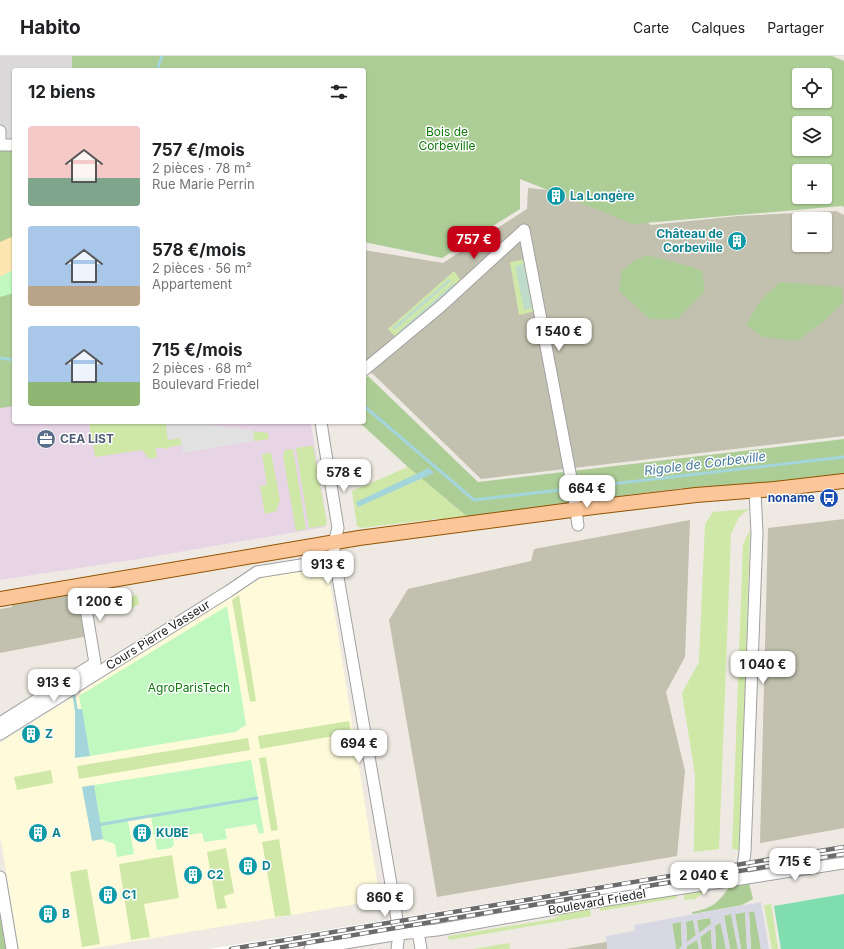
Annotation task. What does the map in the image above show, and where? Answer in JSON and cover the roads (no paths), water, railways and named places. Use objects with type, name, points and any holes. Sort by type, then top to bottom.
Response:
[{"type":"main road","points":[[0,599],[334,543],[576,509],[844,481]]},
{"type":"street","points":[[0,131],[0,145],[12,145]]},
{"type":"street","points":[[366,368],[440,307],[524,230],[571,478],[578,525]]},
{"type":"street","points":[[322,424],[322,434],[338,528],[334,543],[335,561],[399,934],[398,949]]},
{"type":"street","points":[[741,880],[745,852],[756,549],[757,514],[755,491]]},
{"type":"street","name":"Cours Pierre Vasseur","points":[[0,734],[257,572],[326,562]]},
{"type":"street","points":[[0,723],[95,663],[82,586]]},
{"type":"street","name":"Boulevard Friedel","points":[[310,949],[399,934],[437,930],[682,888],[844,863]]},
{"type":"street","points":[[0,877],[12,949]]},
{"type":"street","points":[[418,932],[421,949]]},
{"type":"water","points":[[429,468],[434,473],[358,507],[356,502]]},
{"type":"water","points":[[82,709],[90,756],[75,758],[75,711]]},
{"type":"water","points":[[94,785],[103,839],[92,841],[82,787]]},
{"type":"waterway","points":[[158,68],[162,56]]},
{"type":"waterway","name":"Rigole de Corbeville","points":[[0,358],[12,360]]},
{"type":"waterway","name":"Rigole de Corbeville","points":[[366,408],[474,500],[844,457]]},
{"type":"waterway","points":[[73,690],[77,714]]},
{"type":"waterway","points":[[97,825],[257,798]]},
{"type":"railway","points":[[231,949],[844,847]]},
{"type":"railway","points":[[641,887],[844,854]]},
{"type":"railway","points":[[271,949],[598,894]]},
{"type":"place","name":"La Longère","points":[[556,196]]},
{"type":"place","name":"Château de Corbeville","points":[[737,241]]},
{"type":"place","name":"CEA LIST","points":[[46,439]]},
{"type":"place","name":"noname","points":[[829,498]]},
{"type":"place","name":"Z","points":[[31,734]]},
{"type":"place","name":"A","points":[[38,833]]},
{"type":"place","name":"KUBE","points":[[142,833]]},
{"type":"place","name":"D","points":[[248,866]]},
{"type":"place","name":"C2","points":[[193,875]]},
{"type":"place","name":"C1","points":[[108,895]]},
{"type":"place","name":"B","points":[[48,914]]},
{"type":"park label","name":"Bois de Corbeville","points":[[447,139]]},
{"type":"park label","name":"AgroParisTech","points":[[189,688]]}]
